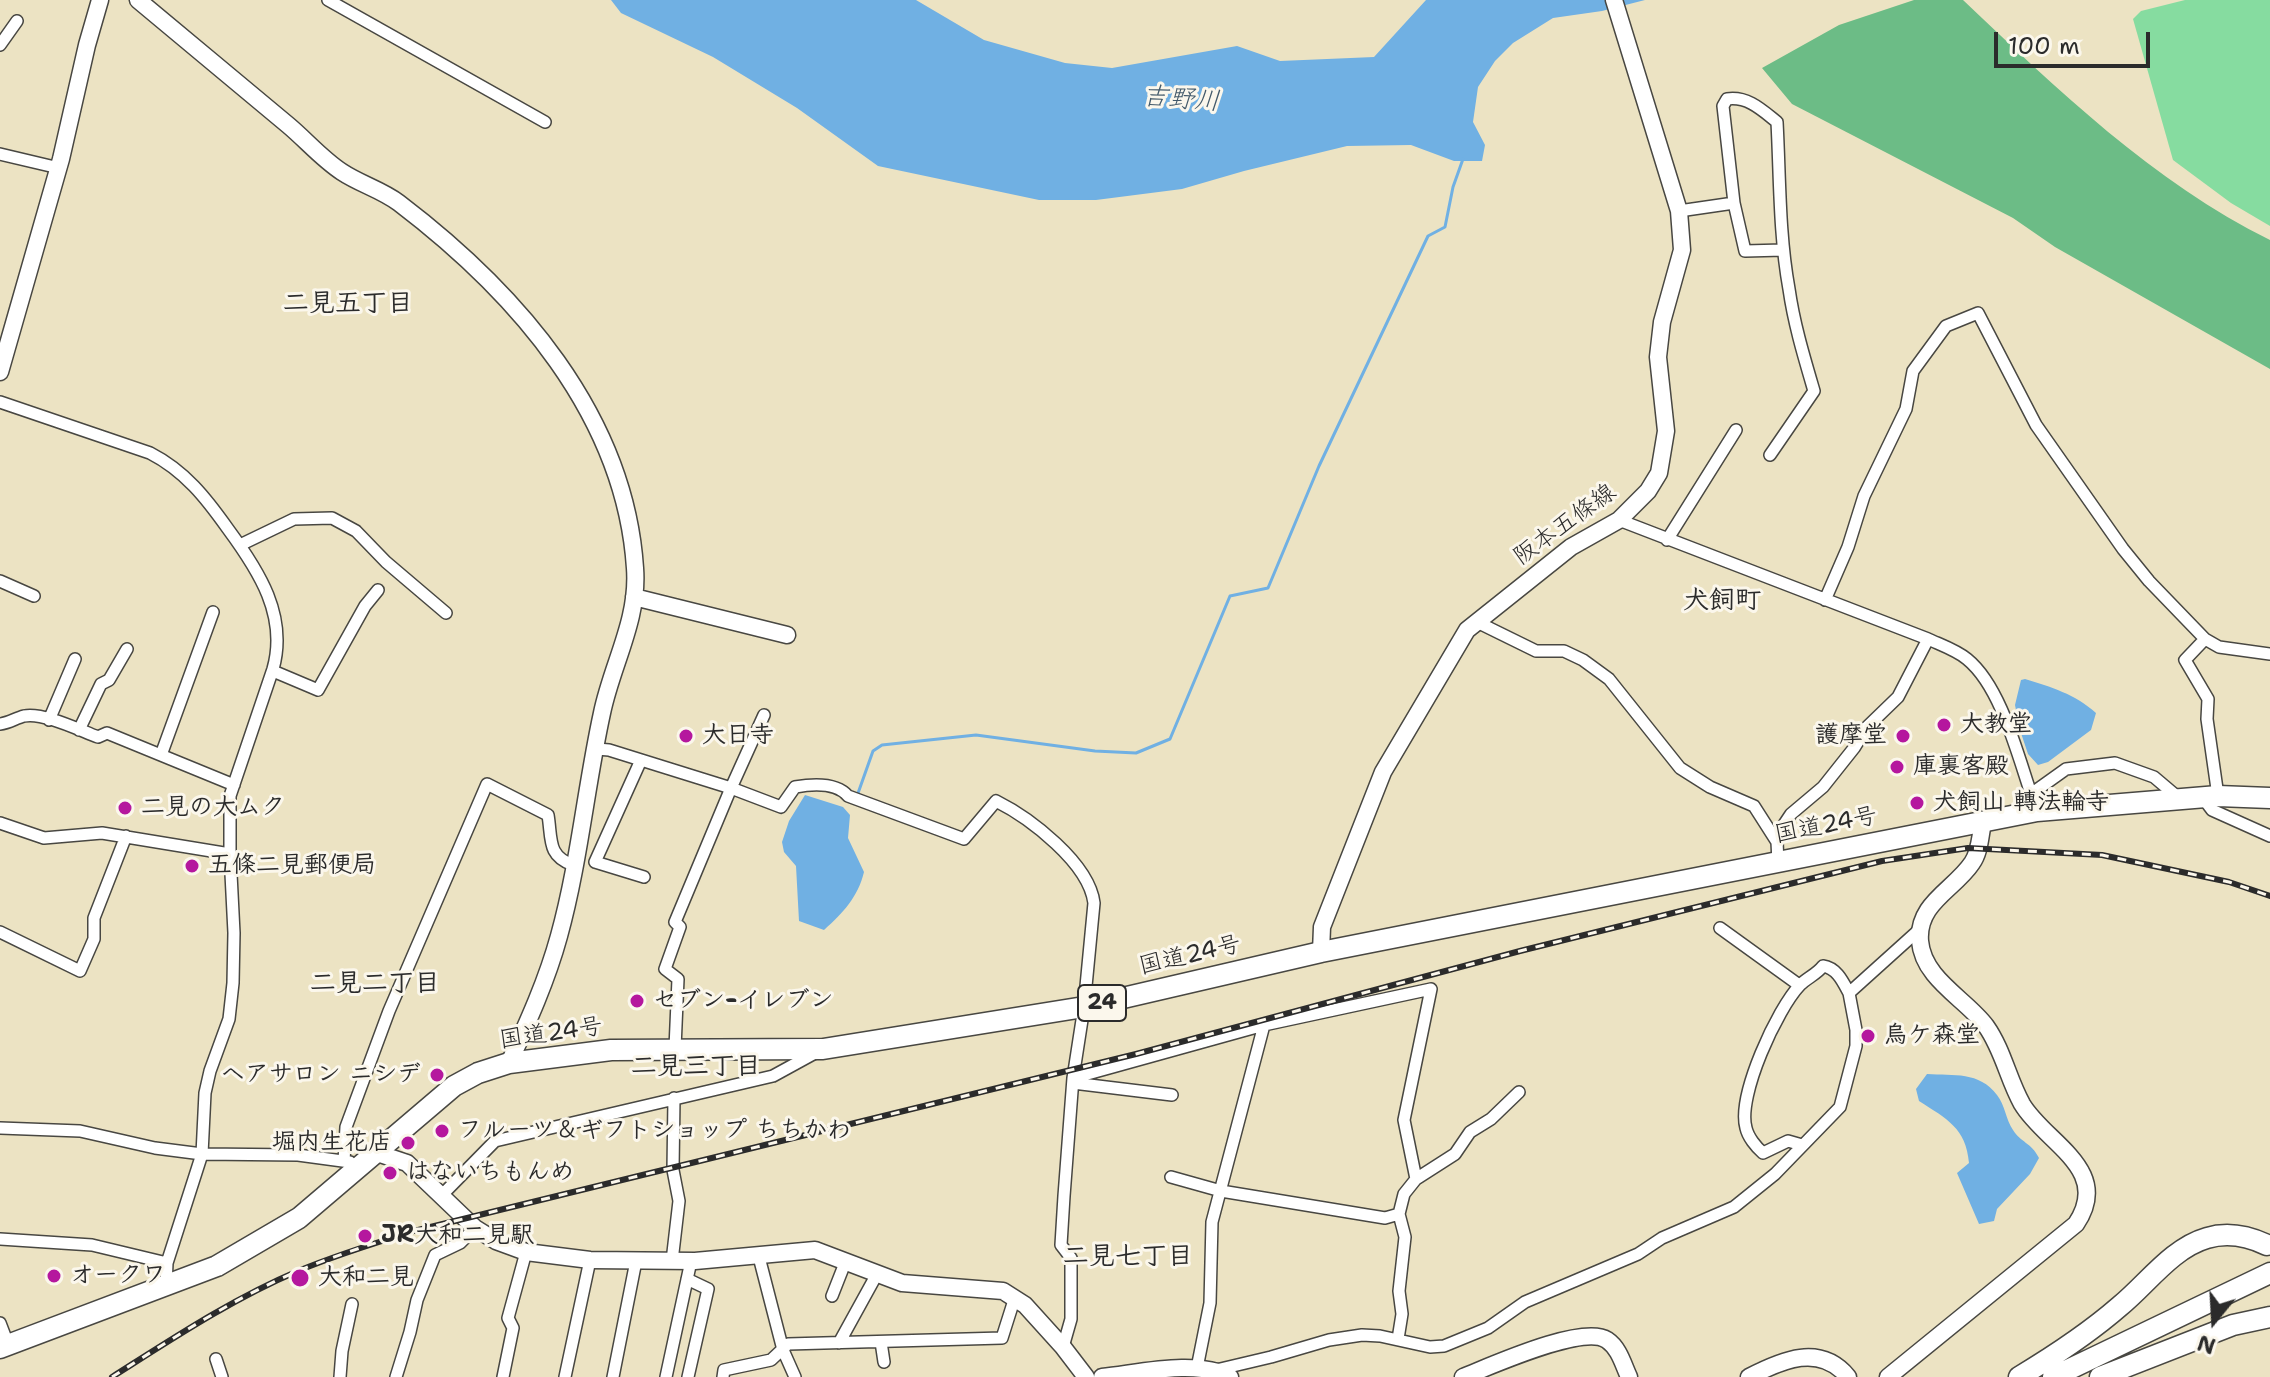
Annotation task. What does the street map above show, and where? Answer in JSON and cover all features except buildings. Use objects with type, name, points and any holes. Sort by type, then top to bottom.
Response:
[{"type":"highway","name":"国道24号","points":[[4,1346],[217,1266],[299,1218],[360,1159],[454,1086],[478,1073],[509,1063],[611,1050],[823,1049],[1084,1007],[1778,852],[1983,823],[2034,802],[2270,798]]},
{"type":"highway","points":[[2019,1377],[2087,1332],[2129,1299],[2177,1254],[2194,1243],[2231,1235],[2267,1245]]},
{"type":"highway","points":[[2053,1377],[2270,1273]]},
{"type":"highway","points":[[2100,1377],[2233,1325],[2270,1317]]},
{"type":"street","points":[[0,372],[59,168],[100,0]]},
{"type":"street","points":[[138,0],[341,172],[396,200],[476,267],[522,315],[552,353],[580,397],[608,452],[625,505],[632,541],[636,570],[634,597],[627,637],[602,711],[559,935],[540,993],[509,1063]]},
{"type":"street","points":[[328,0],[545,122]]},
{"type":"street","name":"阪本五條線","points":[[1321,952],[1322,927],[1383,772],[1467,630],[1571,547],[1619,520],[1648,491],[1659,473],[1666,431],[1658,357],[1662,322],[1682,250],[1679,211],[1614,0]]},
{"type":"street","points":[[0,45],[17,21]]},
{"type":"street","points":[[1770,455],[1814,391],[1795,321],[1783,250],[1777,122],[1739,97],[1727,99],[1723,106],[1734,203],[1745,251],[1783,250]]},
{"type":"street","points":[[0,154],[59,168]]},
{"type":"street","points":[[1679,211],[1734,203]]},
{"type":"street","points":[[1825,600],[1848,547],[1864,496],[1906,409],[1913,371],[1946,326],[1978,313],[2036,425],[2149,581],[2205,639],[2219,647],[2270,654]]},
{"type":"street","points":[[0,402],[167,461],[198,487],[255,566],[271,602],[278,628],[278,651],[273,671],[234,785],[228,813],[234,933],[229,1019],[205,1093],[202,1154],[167,1263],[166,1286]]},
{"type":"street","points":[[1667,540],[1736,430]]},
{"type":"street","points":[[240,545],[294,519],[332,518],[356,531],[386,562],[446,613]]},
{"type":"street","points":[[1619,520],[1928,639],[1965,657],[1981,672],[1998,699],[2034,802],[2066,769],[2115,763],[2154,777],[2180,799]]},
{"type":"street","points":[[0,581],[34,596]]},
{"type":"street","points":[[273,671],[318,690],[365,606],[378,590]]},
{"type":"street","points":[[634,597],[787,635]]},
{"type":"street","points":[[161,755],[213,612]]},
{"type":"street","points":[[1477,622],[1536,651],[1564,651],[1609,679],[1680,768],[1710,787],[1754,806],[1778,852]]},
{"type":"street","points":[[1778,852],[1781,829],[1791,814],[1823,787],[1867,727],[1898,697],[1928,639]]},
{"type":"street","points":[[2205,639],[2185,660],[2208,699],[2212,810],[2270,836]]},
{"type":"street","points":[[79,730],[101,684],[109,680],[127,649]]},
{"type":"street","points":[[49,720],[75,659]]},
{"type":"street","points":[[675,1048],[678,979],[665,969],[680,927],[675,922],[764,715]]},
{"type":"street","points":[[0,724],[14,722],[24,716],[49,720],[98,737],[107,733],[234,785]]},
{"type":"street","points":[[597,749],[731,788],[781,807],[795,787],[809,784],[841,788],[848,796],[964,839],[996,801],[1047,834],[1070,859],[1093,893],[1094,923],[1073,1081],[1061,1245],[1071,1258],[1071,1319],[1063,1347]]},
{"type":"street","points":[[641,760],[595,862],[644,877]]},
{"type":"street","points":[[360,1159],[346,1127],[383,1025],[487,784],[548,815],[554,853],[561,861],[573,865]]},
{"type":"street","points":[[0,823],[44,838],[94,833],[230,854]]},
{"type":"street","points":[[1890,1375],[2076,1224],[2084,1206],[2086,1186],[2082,1171],[2074,1159],[2032,1119],[2022,1104],[1996,1041],[1986,1026],[1929,966],[1921,951],[1920,929],[1924,916],[1936,898],[1974,861],[1983,823]]},
{"type":"street","points":[[0,932],[80,971],[94,939],[94,918],[126,836]]},
{"type":"street","points":[[1720,928],[1799,985]]},
{"type":"street","points":[[1849,993],[1920,929]]},
{"type":"street","points":[[1102,1377],[1197,1368],[1223,1373],[1329,1340],[1362,1335],[1430,1347],[1444,1346],[1488,1328],[1525,1302],[1638,1254],[1662,1238],[1734,1207],[1775,1174],[1840,1107],[1857,1034],[1849,993],[1840,976],[1823,966],[1799,985],[1770,1031],[1753,1074],[1745,1117],[1746,1128],[1755,1146],[1763,1153],[1788,1141],[1802,1145]]},
{"type":"street","points":[[1073,1081],[1264,1025],[1431,989],[1404,1120],[1416,1179]]},
{"type":"street","points":[[1197,1368],[1210,1303],[1212,1222],[1264,1025]]},
{"type":"street","points":[[442,1195],[495,1141],[773,1076],[823,1049]]},
{"type":"street","points":[[1073,1081],[1172,1095]]},
{"type":"street","points":[[1398,1339],[1405,1237],[1399,1214],[1404,1194],[1416,1179],[1455,1154],[1470,1132],[1491,1119],[1519,1092]]},
{"type":"street","points":[[672,1261],[679,1201],[673,1170],[674,1098]]},
{"type":"street","points":[[0,1128],[80,1131],[155,1148],[202,1154],[298,1155],[407,1163],[475,1228],[496,1241],[526,1252],[590,1260],[691,1261],[815,1250],[902,1283],[993,1289],[1015,1297],[1063,1347],[1086,1377]]},
{"type":"street","points":[[1171,1177],[1221,1191],[1385,1218],[1399,1214]]},
{"type":"street","points":[[396,1377],[417,1300],[435,1255],[460,1243],[475,1228]]},
{"type":"street","points":[[0,1239],[92,1245],[167,1263]]},
{"type":"street","points":[[503,1377],[513,1328],[508,1318],[526,1252]]},
{"type":"street","points":[[759,1257],[783,1350],[795,1377]]},
{"type":"street","points":[[565,1377],[590,1260]]},
{"type":"street","points":[[613,1377],[636,1261]]},
{"type":"street","points":[[666,1377],[691,1261]]},
{"type":"street","points":[[832,1296],[845,1263]]},
{"type":"street","points":[[839,1343],[877,1274]]},
{"type":"street","points":[[687,1279],[708,1289],[688,1377]]},
{"type":"street","points":[[723,1377],[724,1370],[771,1360],[788,1344],[1002,1338],[1015,1297]]},
{"type":"street","points":[[340,1377],[352,1304]]},
{"type":"street","points":[[0,1323],[4,1346]]},
{"type":"street","points":[[1463,1377],[1579,1335],[1603,1337],[1611,1343],[1629,1377]]},
{"type":"street","points":[[881,1342],[884,1362]]},
{"type":"street","points":[[1749,1377],[1776,1366],[1816,1356],[1833,1361],[1848,1377]]},
{"type":"street","points":[[216,1359],[222,1377]]},
{"type":"green space","points":[[1914,0],[1963,0],[2071,100],[2146,162],[2227,217],[2270,240],[2270,369],[2055,247],[2013,218],[1792,104],[1762,68],[1839,25]]},
{"type":"green space","points":[[2185,0],[2270,0],[2270,226],[2231,203],[2173,160],[2133,19],[2141,11]]},
{"type":"water","name":"吉野川","points":[[611,0],[916,0],[984,40],[1065,63],[1112,68],[1237,46],[1280,61],[1374,57],[1426,0],[1645,0],[1602,11],[1553,18],[1513,43],[1495,61],[1478,87],[1473,122],[1485,145],[1482,161],[1454,161],[1411,145],[1347,146],[1182,189],[1096,200],[1039,200],[878,166],[797,108],[713,57],[621,13]]},
{"type":"water","points":[[2021,680],[2071,696],[2096,713],[2091,730],[2048,762],[2038,765],[2028,754],[2015,705]]},
{"type":"water","points":[[805,795],[843,807],[850,815],[848,838],[864,872],[849,904],[824,930],[799,921],[796,866],[784,852],[782,842],[789,821]]},
{"type":"water","points":[[1927,1074],[1965,1076],[1990,1087],[2000,1099],[2013,1130],[2039,1158],[2030,1174],[1997,1209],[1994,1221],[1979,1224],[1957,1173],[1969,1163],[1959,1133],[1946,1119],[1919,1101],[1916,1089]]},
{"type":"waterway","points":[[857,796],[873,751],[882,745],[976,735],[1095,751],[1136,753],[1170,739],[1230,596],[1268,588],[1319,466],[1428,236],[1445,227],[1453,187],[1463,159]]},
{"type":"railway","points":[[112,1377],[203,1320],[274,1282],[327,1260],[414,1231],[1136,1054],[1520,951],[1882,861],[1968,848],[2102,855],[2229,882],[2270,896]]},
{"type":"place","name":"大教堂","points":[[1944,725]]},
{"type":"place","name":"大日寺","points":[[686,736]]},
{"type":"place","name":"護摩堂","points":[[1903,736]]},
{"type":"place","name":"庫裏客殿","points":[[1897,767]]},
{"type":"place","name":"犬飼山 轉法輪寺","points":[[1917,803]]},
{"type":"place","name":"二見の大ムク","points":[[125,808]]},
{"type":"place","name":"五條二見郵便局","points":[[192,866]]},
{"type":"place","name":"セブン-イレブン","points":[[637,1001]]},
{"type":"place","name":"烏ケ森堂","points":[[1868,1036]]},
{"type":"place","name":"ヘアサロン ニシデ","points":[[437,1075]]},
{"type":"place","name":"フルーツ＆ギフトショップ ちちかわ","points":[[442,1131]]},
{"type":"place","name":"堀内生花店","points":[[408,1143]]},
{"type":"place","name":"はないちもんめ","points":[[390,1173]]},
{"type":"place","name":"JR大和二見駅","points":[[365,1236]]},
{"type":"place","name":"オークワ","points":[[54,1276]]},
{"type":"place","name":"大和二見","points":[[300,1278]]},
{"type":"district","name":"二見五丁目","points":[[348,304]]},
{"type":"district","name":"犬飼町","points":[[1722,601]]},
{"type":"district","name":"二見二丁目","points":[[375,984]]},
{"type":"district","name":"二見三丁目","points":[[696,1067]]},
{"type":"district","name":"二見七丁目","points":[[1128,1257]]}]
